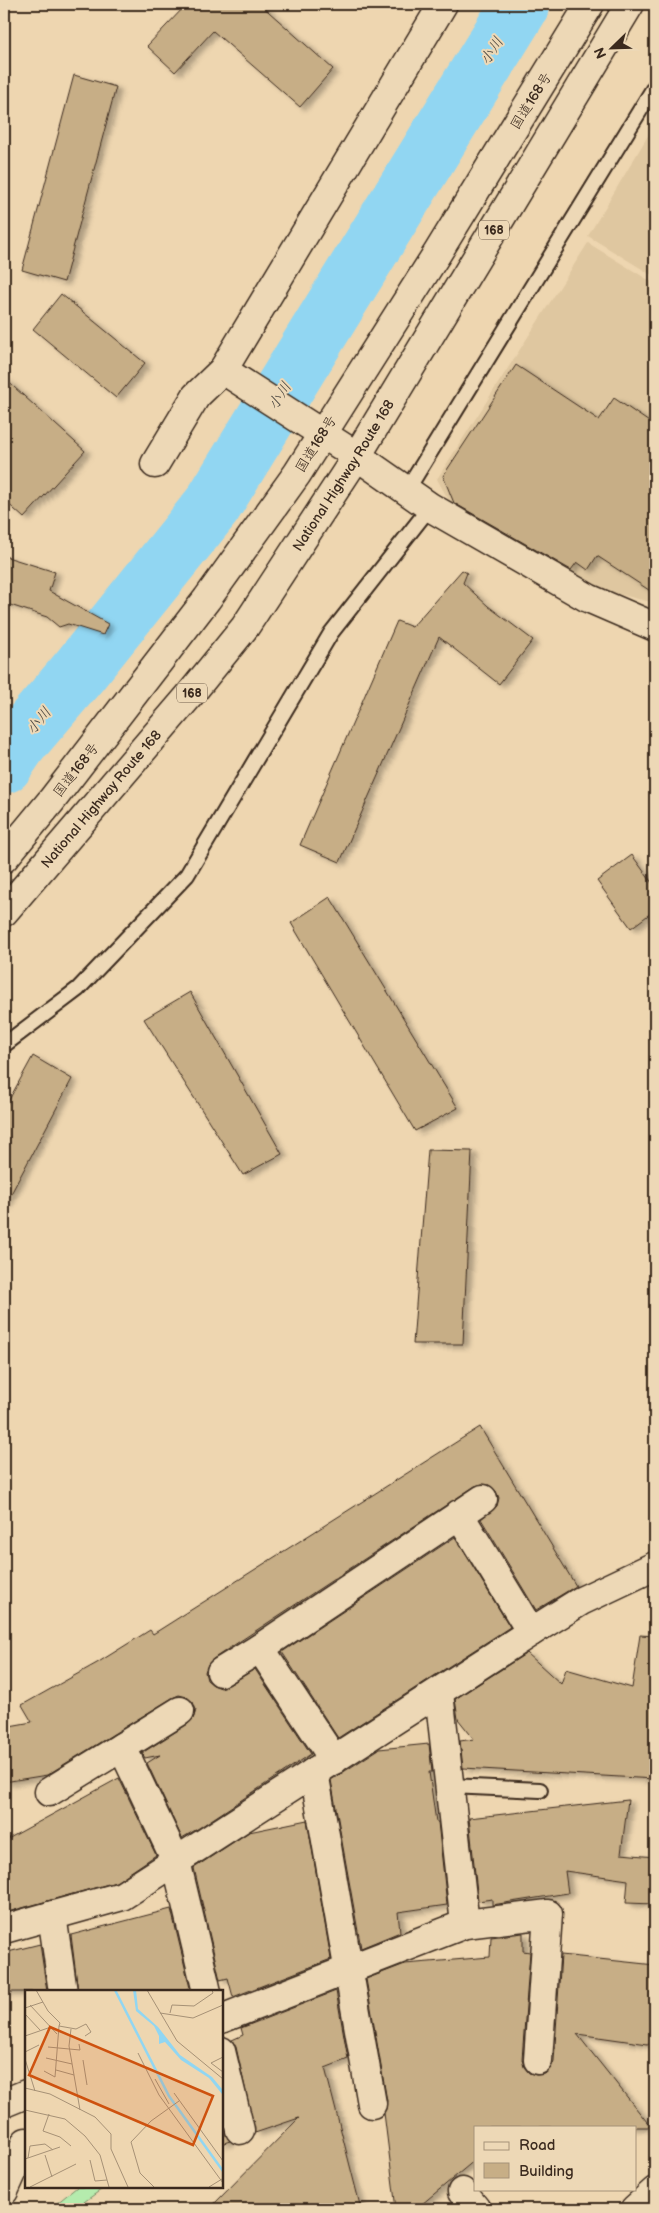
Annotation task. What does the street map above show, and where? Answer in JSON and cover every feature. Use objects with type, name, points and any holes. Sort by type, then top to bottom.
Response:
[{"type":"main road","points":[[155,464],[196,396],[223,370],[443,4]]},
{"type":"main road","name":"国道168号","points":[[4,858],[52,800],[207,599],[297,474],[438,252],[590,4]]},
{"type":"main road","name":"National Highway Route 168","points":[[4,912],[189,696],[245,627],[357,456],[630,4]]},
{"type":"main road","points":[[223,370],[357,456],[430,506],[588,598],[655,627]]},
{"type":"main road","points":[[221,1672],[260,1648],[482,1498]]},
{"type":"main road","points":[[459,1514],[531,1632]]},
{"type":"main road","points":[[4,1929],[122,1896],[581,1601],[655,1566]]},
{"type":"main road","points":[[260,1648],[324,1766],[348,1971],[372,2104]]},
{"type":"main road","points":[[439,1692],[465,1924]]},
{"type":"main road","points":[[49,1792],[180,1710]]},
{"type":"main road","points":[[122,1746],[176,1861],[207,1990]]},
{"type":"main road","points":[[222,2019],[465,1924],[548,1914],[538,2060]]},
{"type":"main road","points":[[52,1915],[64,1990]]},
{"type":"main road","points":[[222,2055],[240,2130]]},
{"type":"main road","points":[[4,2103],[25,2094]]},
{"type":"main road","points":[[4,2191],[25,2144]]},
{"type":"main road","points":[[635,2209],[655,2191]]},
{"type":"main road","points":[[4,2198],[13,2209]]},
{"type":"lane","points":[[407,490],[655,86]]},
{"type":"lane","points":[[4,1045],[78,989],[187,875],[332,633],[430,506]]},
{"type":"lane","points":[[450,1786],[540,1790]]},
{"type":"shaded area","points":[[655,124],[655,277],[588,236]]},
{"type":"shaded area","points":[[588,243],[655,284],[655,603],[573,583],[453,508],[437,479]]},
{"type":"green space","points":[[76,2188],[104,2188],[74,2209],[51,2208]]},
{"type":"building","points":[[182,4],[260,4],[333,69],[300,107],[213,31],[175,72],[147,46],[185,6]]},
{"type":"building","points":[[74,75],[116,87],[64,282],[22,270]]},
{"type":"building","points":[[61,294],[145,363],[116,398],[33,329]]},
{"type":"building","points":[[516,365],[599,420],[614,398],[655,426],[655,594],[597,556],[588,570],[577,562],[571,570],[454,503],[443,476]]},
{"type":"building","points":[[4,378],[85,451],[24,518],[4,500]]},
{"type":"building","points":[[4,556],[55,572],[49,591],[108,624],[103,635],[68,624],[59,627],[47,617],[4,603]]},
{"type":"building","points":[[462,570],[467,573],[463,583],[488,606],[533,640],[499,684],[439,637],[340,862],[300,845],[397,621],[412,627]]},
{"type":"building","points":[[632,855],[655,887],[655,910],[631,928],[597,881]]},
{"type":"building","points":[[330,897],[458,1108],[415,1131],[291,923]]},
{"type":"building","points":[[190,992],[282,1154],[243,1175],[144,1019]]},
{"type":"building","points":[[33,1056],[72,1079],[4,1207],[4,1109]]},
{"type":"building","points":[[428,1150],[472,1151],[463,1344],[413,1344]]},
{"type":"building","points":[[480,1427],[576,1586],[536,1610],[481,1519],[497,1506],[499,1498],[496,1491],[489,1485],[475,1486],[208,1664],[205,1672],[207,1680],[221,1688],[255,1669],[311,1754],[199,1828],[182,1838],[147,1763],[160,1755],[145,1758],[142,1753],[193,1719],[196,1710],[193,1702],[187,1697],[179,1695],[47,1775],[4,1782],[4,1727],[32,1722],[22,1705],[97,1663],[150,1630],[153,1634]]},
{"type":"building","points":[[455,1537],[510,1627],[338,1738],[282,1652]]},
{"type":"building","points":[[640,1635],[655,1636],[655,1779],[463,1768],[460,1741],[474,1739],[458,1719],[455,1699],[527,1653],[561,1684],[566,1669],[632,1688]]},
{"type":"building","points":[[429,1744],[432,1772],[429,1772],[436,1822],[438,1822],[447,1905],[398,1912],[400,1932],[361,1948],[331,1780],[379,1749]]},
{"type":"building","points":[[119,1778],[156,1855],[116,1882],[4,1913],[4,1841]]},
{"type":"building","points":[[628,1800],[621,1854],[655,1857],[655,1904],[626,1903],[628,1880],[565,1871],[568,1893],[492,1905],[492,1899],[478,1901],[469,1818]]},
{"type":"building","points":[[307,1820],[331,1959],[233,1997],[228,1978],[220,1980],[194,1868],[249,1832]]},
{"type":"building","points":[[171,1909],[190,1988],[184,1990],[78,1990],[71,1935]]},
{"type":"building","points":[[523,1933],[523,1951],[530,1952],[522,2059],[524,2067],[529,2073],[536,2075],[545,2074],[551,2068],[554,2061],[561,1955],[655,1965],[655,2045],[577,2034],[651,2127],[474,2126],[474,2161],[416,2209],[396,2209],[384,2113],[387,2101],[366,1979],[405,1964],[490,1957],[491,1937]]},
{"type":"building","points":[[40,1944],[47,1990],[4,1992],[4,1953]]},
{"type":"building","points":[[336,1991],[348,2059],[325,2068],[361,2209],[209,2209],[299,2118],[255,2133],[236,2047],[232,2040],[243,2035],[241,2028]]},
{"type":"building","points":[[222,2123],[225,2134],[230,2141],[222,2144]]},
{"type":"waterway","name":"小川","points":[[4,764],[19,742],[77,674],[212,506],[521,4]]}]
